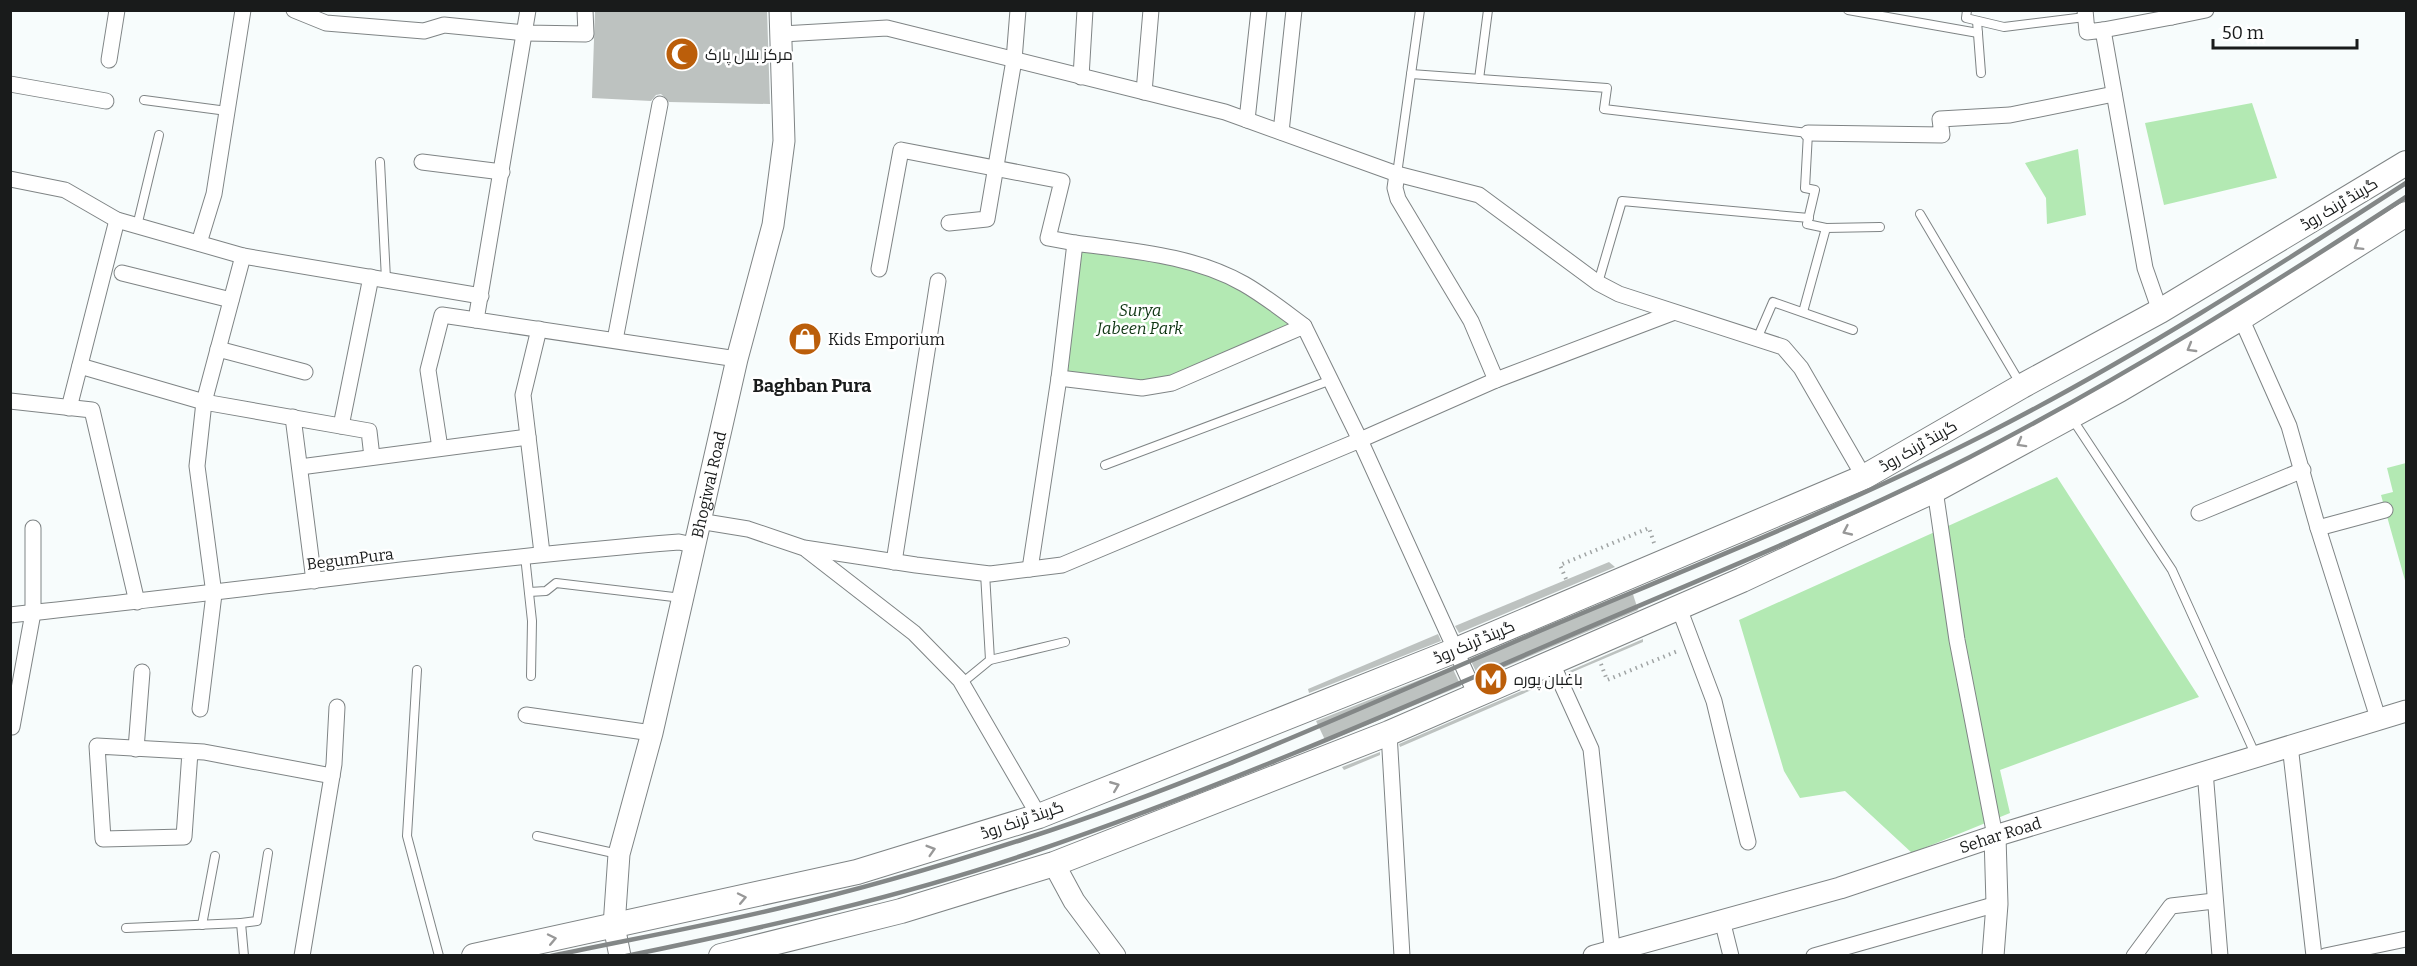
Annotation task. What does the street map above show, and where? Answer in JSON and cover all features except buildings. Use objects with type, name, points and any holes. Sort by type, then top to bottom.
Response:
[{"type":"main road","name":"گرینڈ ٹرنک روڈ","points":[[474,956],[857,872],[1039,816],[1456,650],[1864,477],[2022,386],[2160,311],[2406,163]]},
{"type":"main road","points":[[722,956],[768,950],[1054,864],[1389,733],[1551,661],[1679,608],[1935,490],[2071,416],[2241,318],[2406,214]]},
{"type":"street","points":[[109,60],[117,10]]},
{"type":"street","points":[[199,243],[214,194],[243,10]]},
{"type":"street","points":[[294,10],[326,23],[423,31],[444,25],[525,33],[586,34],[585,10]]},
{"type":"street","points":[[476,320],[528,10]]},
{"type":"street","name":"Bhogiwal Road","points":[[620,956],[614,926],[619,854],[652,733],[737,359],[773,225],[784,141],[780,10]]},
{"type":"street","points":[[949,223],[987,219],[1014,60],[1017,10]]},
{"type":"street","points":[[1082,76],[1085,10]]},
{"type":"street","points":[[1143,92],[1151,10]]},
{"type":"street","points":[[1247,120],[1259,10]]},
{"type":"street","points":[[1281,132],[1294,10]]},
{"type":"street","points":[[2085,14],[2086,32],[2172,14],[2206,10]]},
{"type":"street","points":[[782,34],[887,28],[1247,120],[1397,174],[1479,195],[1598,283],[1619,294],[1783,347],[1801,368],[1864,477]]},
{"type":"street","points":[[2103,30],[2145,268],[2160,311]]},
{"type":"street","points":[[10,84],[105,101]]},
{"type":"street","points":[[1808,133],[1941,135],[1940,118],[2010,115],[2114,94]]},
{"type":"street","points":[[615,340],[660,104]]},
{"type":"street","points":[[879,269],[901,150],[1062,181],[1048,238],[1167,255],[1243,283],[1304,326],[1332,379],[1476,695]]},
{"type":"street","points":[[422,162],[502,172]]},
{"type":"street","points":[[1397,174],[1395,193],[1471,321],[1496,380]]},
{"type":"street","points":[[10,179],[65,190],[117,220],[243,256],[481,296]]},
{"type":"street","points":[[69,408],[117,220]]},
{"type":"street","points":[[1030,569],[1059,378],[1075,243]]},
{"type":"street","points":[[200,709],[214,594],[197,466],[204,402],[243,256]]},
{"type":"street","points":[[122,273],[231,300]]},
{"type":"street","points":[[341,426],[378,278]]},
{"type":"street","points":[[894,561],[938,280]]},
{"type":"street","points":[[699,521],[748,529],[804,548],[984,573],[1062,565],[1360,440],[1496,380],[1672,313]]},
{"type":"street","points":[[440,448],[428,370],[442,315],[737,359]]},
{"type":"street","points":[[2241,318],[2289,426],[2318,528],[2378,718]]},
{"type":"street","points":[[1059,378],[1142,388],[1172,382],[1304,326]]},
{"type":"street","points":[[539,329],[523,395],[542,553]]},
{"type":"street","points":[[218,349],[305,372]]},
{"type":"street","points":[[80,366],[204,402],[369,431],[372,457]]},
{"type":"street","points":[[10,401],[92,410],[137,602]]},
{"type":"street","points":[[293,417],[315,581]]},
{"type":"street","points":[[300,467],[528,437]]},
{"type":"street","points":[[2199,513],[2303,470]]},
{"type":"street","points":[[1935,490],[1957,640],[1995,836],[1997,904],[1993,956]]},
{"type":"street","points":[[2318,528],[2385,510]]},
{"type":"street","points":[[12,727],[33,613],[33,528]]},
{"type":"street","name":"BegumPura","points":[[10,615],[214,594],[542,553],[679,542],[693,546]]},
{"type":"street","points":[[804,548],[914,633],[962,683],[1039,816]]},
{"type":"street","points":[[1679,608],[1714,701],[1748,842]]},
{"type":"street","points":[[1551,661],[1591,749],[1606,954]]},
{"type":"street","points":[[136,748],[142,672]]},
{"type":"street","points":[[302,956],[332,776],[337,707]]},
{"type":"street","name":"Sehar Road","points":[[1606,954],[1840,888],[1995,836],[2406,711]]},
{"type":"street","points":[[526,715],[652,733]]},
{"type":"street","points":[[1389,733],[1402,956]]},
{"type":"street","points":[[2290,745],[2314,956]]},
{"type":"street","points":[[190,752],[184,837],[103,839],[97,746],[190,752],[332,776]]},
{"type":"street","points":[[2205,771],[2220,956]]},
{"type":"street","points":[[1054,864],[1074,901],[1115,956]]},
{"type":"street","points":[[2134,956],[2170,906],[2214,901]]},
{"type":"street","points":[[1814,956],[1997,904]]},
{"type":"street","points":[[1722,920],[1731,956]]},
{"type":"street","points":[[2325,956],[2406,939]]},
{"type":"lane","points":[[1397,174],[1420,10]]},
{"type":"lane","points":[[1479,79],[1488,10]]},
{"type":"lane","points":[[1848,10],[1978,33]]},
{"type":"lane","points":[[1967,10],[1966,18],[2004,27],[2085,14]]},
{"type":"lane","points":[[1977,21],[1981,73]]},
{"type":"lane","points":[[1411,74],[1607,88],[1604,109],[1808,133],[1805,188],[1815,190],[1807,224],[1826,228],[1880,227]]},
{"type":"lane","points":[[144,100],[227,111]]},
{"type":"lane","points":[[136,226],[159,135]]},
{"type":"lane","points":[[378,278],[380,162]]},
{"type":"lane","points":[[1598,283],[1622,201],[1809,218]]},
{"type":"lane","points":[[1920,214],[2022,386]]},
{"type":"lane","points":[[1803,312],[1826,228]]},
{"type":"lane","points":[[1757,339],[1773,302],[1853,330]]},
{"type":"lane","points":[[1105,465],[1332,379]]},
{"type":"lane","points":[[2071,416],[2172,570],[2256,756]]},
{"type":"lane","points":[[525,555],[532,621],[531,676]]},
{"type":"lane","points":[[984,573],[990,660]]},
{"type":"lane","points":[[529,592],[546,591],[556,583],[683,598]]},
{"type":"lane","points":[[962,683],[990,660],[1065,642]]},
{"type":"lane","points":[[417,670],[407,836],[440,956]]},
{"type":"lane","points":[[537,836],[619,854]]},
{"type":"lane","points":[[126,928],[257,921],[268,853]]},
{"type":"lane","points":[[202,925],[215,856]]},
{"type":"lane","points":[[242,923],[244,956]]},
{"type":"path","points":[[1566,579],[1560,565],[1649,528],[1662,563]]},
{"type":"path","points":[[1599,661],[1607,680],[1681,650]]},
{"type":"green space","points":[[2252,103],[2277,178],[2164,205],[2145,123]]},
{"type":"green space","points":[[2078,149],[2086,215],[2047,224],[2046,198],[2025,163]]},
{"type":"green space","name":"Surya Jabeen Park","points":[[1075,243],[1212,271],[1304,326],[1172,383],[1059,378]]},
{"type":"green space","points":[[2406,463],[2406,584],[2381,495],[2393,492],[2387,468]]},
{"type":"green space","points":[[2057,477],[2199,697],[2000,770],[2010,813],[1912,853],[1845,791],[1800,798],[1784,771],[1739,620]]},
{"type":"railway","points":[[551,956],[752,915],[842,893],[1024,839],[1156,793],[1221,767],[1823,511],[1988,433],[2148,345],[2406,183]]},
{"type":"railway","points":[[626,956],[882,897],[1033,852],[1164,805],[1422,699],[1814,530],[1970,457],[2082,397],[2191,333],[2406,197]]},
{"type":"place","name":"مرکز بلال پارک","points":[[682,54]]},
{"type":"place","name":"Kids Emporium","points":[[805,339]]},
{"type":"place","name":"باغبان پورہ","points":[[1491,679]]},
{"type":"district","name":"Baghban Pura","points":[[812,386]]}]
